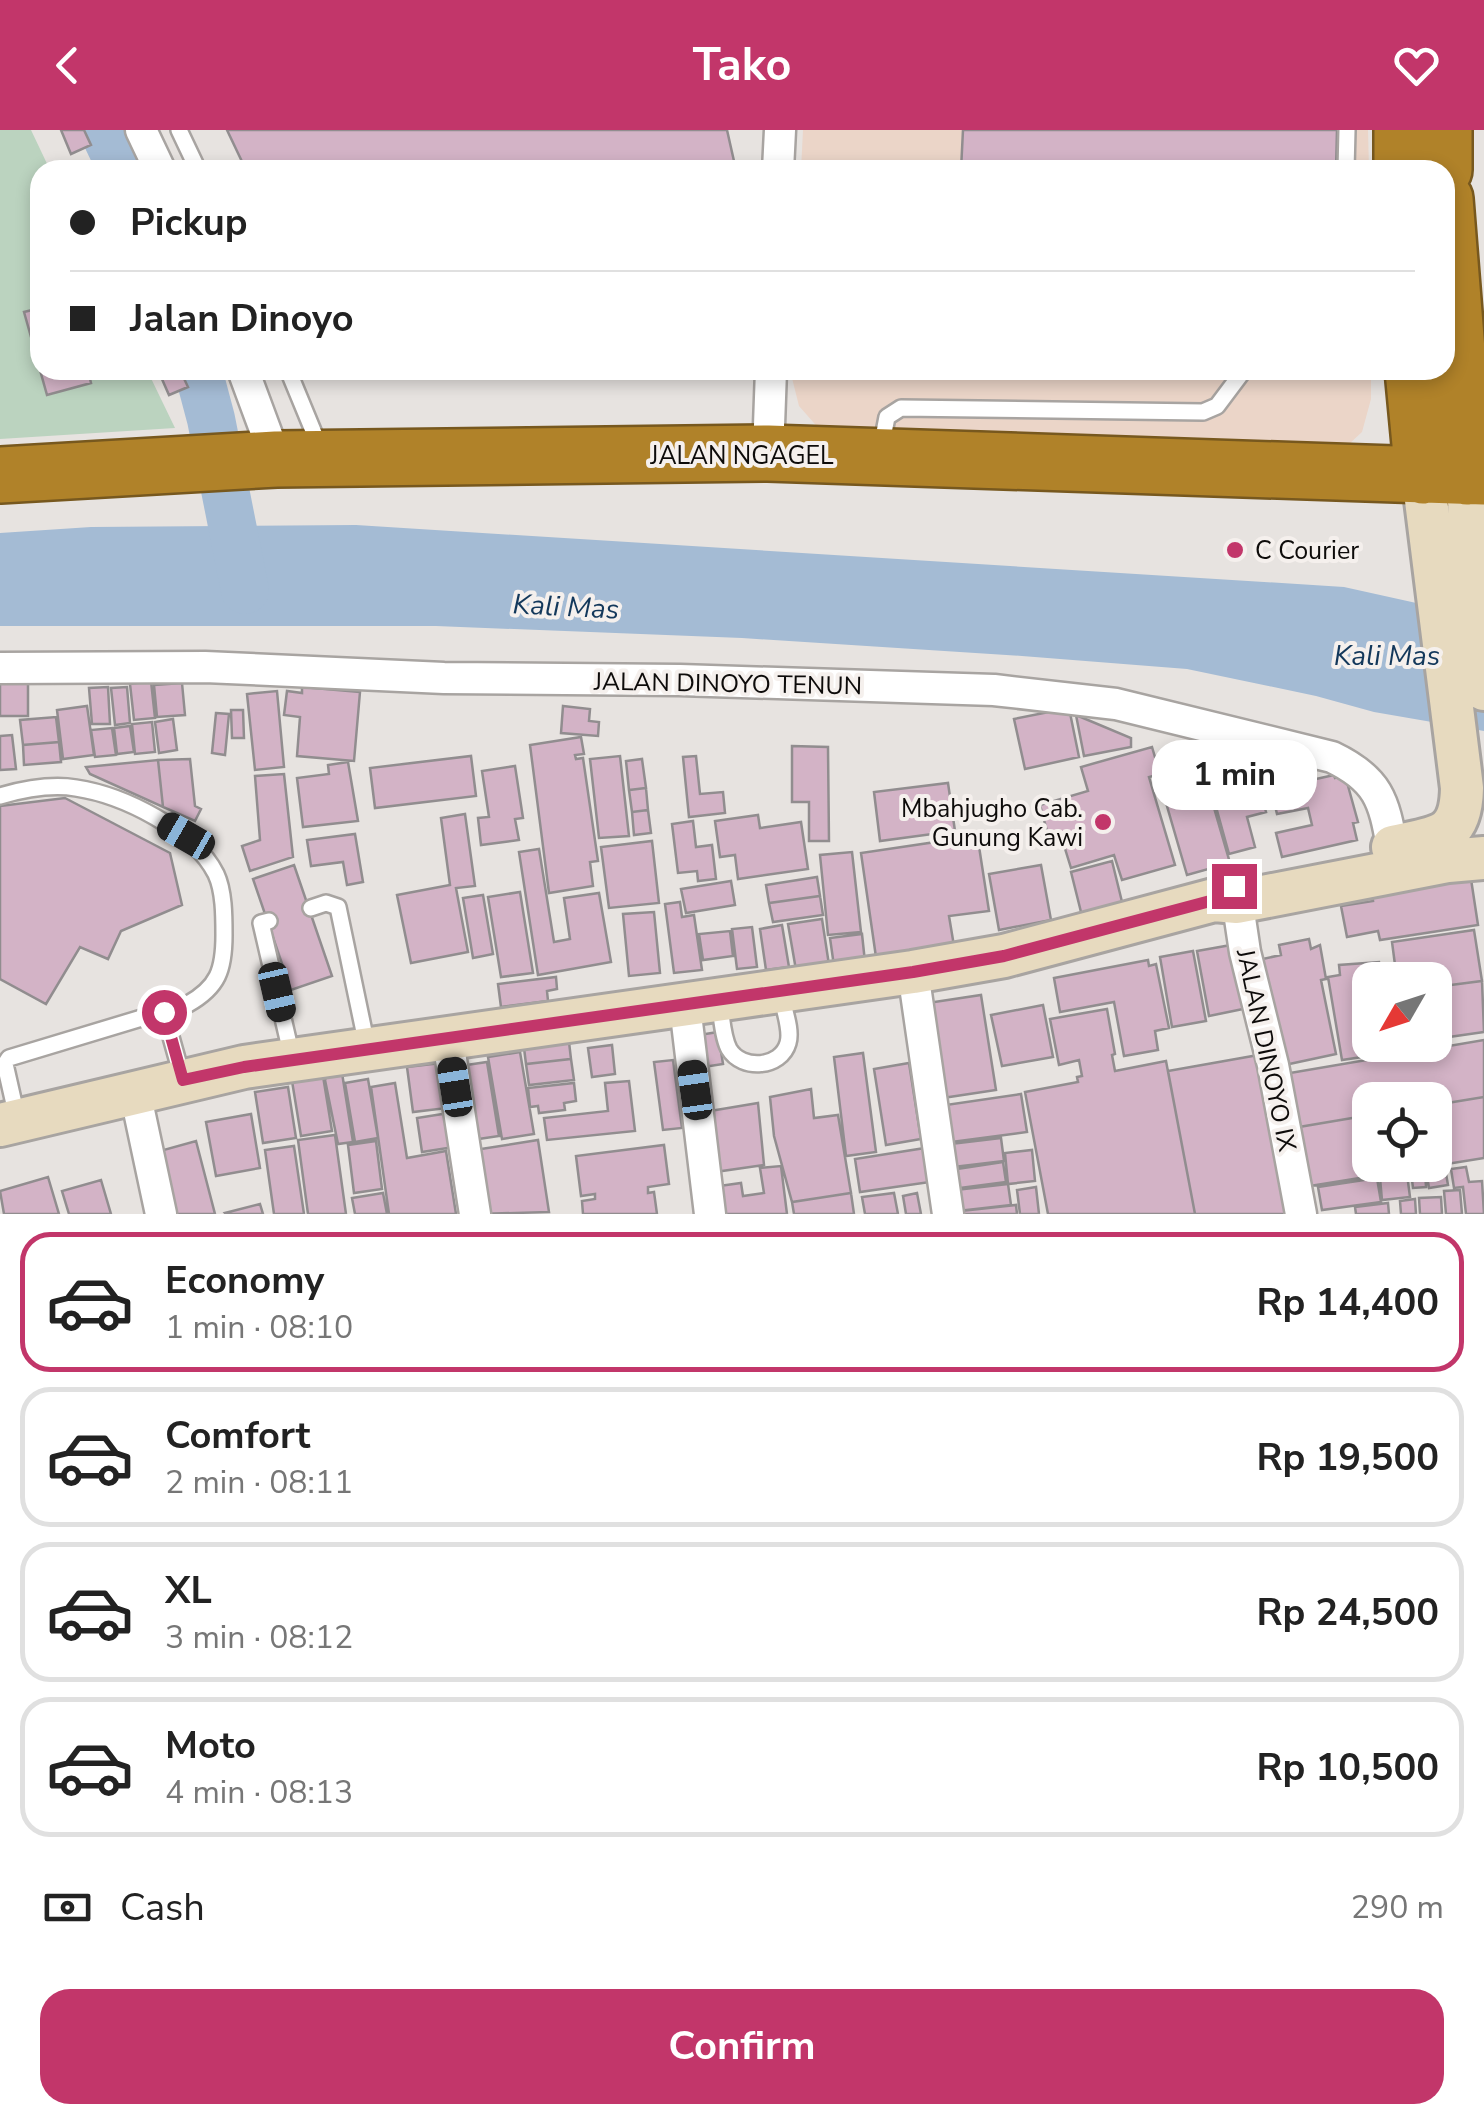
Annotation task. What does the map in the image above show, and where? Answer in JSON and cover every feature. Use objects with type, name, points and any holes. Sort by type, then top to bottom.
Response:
[{"type":"highway","points":[[1444,130],[1444,160]]},
{"type":"highway","points":[[1455,269],[1461,311],[1458,477]]},
{"type":"highway","points":[[1417,380],[1458,477]]},
{"type":"highway","name":"JALAN NGAGEL","points":[[0,474],[284,459],[768,453],[1458,477]]},
{"type":"main road","points":[[9,1122],[183,1080],[293,1060],[780,992],[1004,956],[1448,831],[1461,811],[1462,788],[1455,575],[1458,477]]},
{"type":"main road","points":[[1455,575],[1484,689]]},
{"type":"main road","points":[[1228,896],[1484,858]]},
{"type":"street","points":[[141,130],[155,160]]},
{"type":"street","points":[[778,160],[780,130]]},
{"type":"street","points":[[248,380],[284,459]]},
{"type":"street","points":[[768,453],[771,380]]},
{"type":"street","name":"JALAN DINOYO TENUN","points":[[0,668],[206,667],[444,678],[840,684],[994,690],[1116,704],[1332,757],[1347,764],[1374,785],[1380,796],[1392,848]]},
{"type":"street","name":"JALAN DINOYO IX","points":[[1228,896],[1273,1065],[1301,1214]]},
{"type":"street","points":[[913,972],[948,1214]]},
{"type":"street","points":[[702,1003],[710,1214]]},
{"type":"street","points":[[448,1040],[475,1214]]},
{"type":"street","points":[[135,1092],[162,1214]]},
{"type":"lane","points":[[179,130],[193,160]]},
{"type":"lane","points":[[1346,160],[1347,130]]},
{"type":"lane","points":[[284,459],[288,380]]},
{"type":"lane","points":[[880,457],[887,418],[901,408],[1203,412],[1217,406],[1236,380]]},
{"type":"lane","points":[[0,796],[28,788],[75,787],[118,800],[157,819],[186,836],[203,854],[218,878],[224,916],[224,948],[216,980],[208,993],[164,1012],[8,1058],[9,1122]]},
{"type":"lane","points":[[310,908],[326,903],[338,908],[367,1050]]},
{"type":"lane","points":[[269,921],[262,924],[293,1060]]},
{"type":"lane","points":[[702,1003],[734,1055],[756,1064],[774,1062],[785,1051],[790,1038],[780,992]]},
{"type":"lane","points":[[164,1012],[183,1080]]},
{"type":"shaded area","points":[[803,130],[1368,130],[1369,160],[802,160]]},
{"type":"shaded area","points":[[792,380],[1371,380],[1371,399],[1362,432],[1348,445],[821,431],[799,406]]},
{"type":"green space","points":[[0,130],[31,130],[45,160],[30,160],[30,380],[152,380],[175,428],[0,439]]},
{"type":"water","name":"Kali Mas","points":[[356,525],[1344,587],[1484,618],[1484,731],[1374,712],[1187,669],[1022,656],[742,638],[436,626],[0,626],[0,533],[91,527]]},
{"type":"building","points":[[61,130],[84,130],[91,145],[71,154]]},
{"type":"building","points":[[227,130],[727,130],[734,160],[241,160]]},
{"type":"building","points":[[963,130],[1337,130],[1336,160],[962,160]]},
{"type":"building","points":[[30,310],[30,333],[24,312]]},
{"type":"building","points":[[43,380],[90,380],[91,383],[47,395]]},
{"type":"building","points":[[162,380],[185,380],[188,387],[169,395]]},
{"type":"building","points":[[0,680],[28,680],[28,716],[0,716]]},
{"type":"building","points":[[151,681],[155,718],[134,720],[130,684]]},
{"type":"building","points":[[182,683],[185,715],[157,717],[154,685]]},
{"type":"building","points":[[108,687],[110,724],[92,724],[89,688]]},
{"type":"building","points":[[127,687],[130,723],[115,725],[111,688]]},
{"type":"building","points":[[302,687],[360,692],[354,761],[297,756],[300,717],[284,715],[287,691],[302,693]]},
{"type":"building","points":[[277,691],[284,767],[255,770],[247,694]]},
{"type":"building","points":[[87,706],[94,755],[63,759],[57,710]]},
{"type":"building","points":[[563,706],[590,709],[589,721],[599,722],[598,736],[561,733]]},
{"type":"building","points":[[1069,708],[1079,757],[1025,769],[1014,719]]},
{"type":"building","points":[[231,710],[243,710],[244,738],[232,738]]},
{"type":"building","points":[[216,713],[229,714],[225,755],[212,753]]},
{"type":"building","points":[[1076,715],[1131,738],[1131,747],[1084,756]]},
{"type":"building","points":[[56,717],[59,742],[23,745],[20,720]]},
{"type":"building","points":[[173,719],[177,750],[159,753],[155,722]]},
{"type":"building","points":[[152,722],[155,752],[135,754],[132,724]]},
{"type":"building","points":[[130,726],[134,752],[117,754],[114,728]]},
{"type":"building","points":[[112,728],[116,755],[95,757],[91,730]]},
{"type":"building","points":[[12,735],[16,769],[0,770],[0,736]]},
{"type":"building","points":[[581,737],[584,754],[575,755],[576,759],[583,758],[598,861],[590,862],[593,886],[549,893],[530,745]]},
{"type":"building","points":[[59,742],[61,762],[24,765],[23,745]]},
{"type":"building","points":[[792,746],[828,747],[829,841],[809,841],[809,802],[792,802]]},
{"type":"building","name":"Mbahjugho Cab. Gunung Kawi","points":[[1152,747],[1160,774],[1149,777],[1175,865],[1122,880],[1114,855],[1071,868],[1062,839],[1050,842],[1040,805],[1088,791],[1081,767]]},
{"type":"building","points":[[471,756],[476,796],[375,808],[370,768]]},
{"type":"building","points":[[620,756],[629,836],[599,838],[590,759]]},
{"type":"building","points":[[696,756],[700,794],[723,792],[725,813],[689,817],[683,757]]},
{"type":"building","points":[[190,759],[195,806],[201,809],[195,821],[163,807],[158,760]]},
{"type":"building","points":[[642,759],[646,788],[629,790],[626,761]]},
{"type":"building","points":[[158,760],[163,807],[90,774],[86,767]]},
{"type":"building","points":[[348,762],[358,821],[303,827],[297,778],[329,774],[328,765]]},
{"type":"building","points":[[515,766],[523,818],[515,819],[519,840],[481,845],[478,818],[489,817],[482,771]]},
{"type":"building","points":[[1203,770],[1230,863],[1187,875],[1160,782]]},
{"type":"building","points":[[284,774],[293,857],[250,871],[242,846],[260,840],[255,776]]},
{"type":"building","points":[[1345,775],[1358,822],[1353,823],[1357,840],[1282,857],[1276,833],[1312,825],[1308,808],[1277,814],[1271,789]]},
{"type":"building","points":[[1236,778],[1237,784],[1257,778],[1266,812],[1247,817],[1255,847],[1229,854],[1210,785]]},
{"type":"building","points":[[948,783],[955,831],[880,841],[874,792]]},
{"type":"building","points":[[646,788],[648,810],[632,812],[629,790]]},
{"type":"building","points":[[65,798],[170,853],[182,905],[121,931],[108,959],[80,947],[46,1004],[0,979],[0,806]]},
{"type":"building","points":[[648,810],[651,833],[634,835],[632,812]]},
{"type":"building","points":[[465,814],[475,886],[456,888],[468,952],[411,963],[397,895],[450,885],[441,818]]},
{"type":"building","points":[[758,815],[760,828],[801,822],[808,869],[738,879],[735,855],[720,857],[715,821]]},
{"type":"building","points":[[693,821],[696,847],[712,845],[716,879],[698,881],[697,871],[678,873],[672,824]]},
{"type":"building","points":[[355,834],[363,882],[347,885],[343,862],[311,866],[307,840]]},
{"type":"building","points":[[956,839],[957,843],[978,840],[989,911],[949,916],[954,946],[876,957],[861,853]]},
{"type":"building","points":[[652,841],[659,903],[609,908],[601,847]]},
{"type":"building","points":[[539,849],[554,942],[570,939],[564,898],[599,893],[611,962],[538,975],[519,852]]},
{"type":"building","points":[[852,852],[861,932],[828,935],[820,855]]},
{"type":"building","points":[[1112,861],[1124,910],[1083,920],[1071,872]]},
{"type":"building","points":[[294,865],[332,976],[291,990],[253,879]]},
{"type":"building","points":[[1041,865],[1051,920],[999,930],[989,874]]},
{"type":"building","points":[[817,877],[820,896],[769,903],[766,885]]},
{"type":"building","points":[[1471,879],[1478,925],[1380,940],[1378,931],[1347,937],[1341,906],[1373,901],[1372,894]]},
{"type":"building","points":[[731,881],[735,905],[686,913],[681,889]]},
{"type":"building","points":[[520,892],[533,973],[501,977],[488,897]]},
{"type":"building","points":[[483,895],[493,954],[473,958],[463,898]]},
{"type":"building","points":[[820,896],[823,915],[773,922],[769,903]]},
{"type":"building","points":[[680,902],[682,917],[694,915],[702,970],[674,973],[665,904]]},
{"type":"building","points":[[654,912],[660,973],[629,976],[623,914]]},
{"type":"building","points":[[822,919],[829,965],[796,970],[788,924]]},
{"type":"building","points":[[782,925],[789,967],[766,970],[760,929]]},
{"type":"building","points":[[752,927],[757,967],[737,969],[732,929]]},
{"type":"building","points":[[1474,930],[1482,981],[1452,985],[1452,962],[1395,962],[1392,942]]},
{"type":"building","points":[[730,931],[733,956],[703,960],[699,934]]},
{"type":"building","points":[[862,934],[865,962],[834,966],[830,938]]},
{"type":"building","points":[[1309,939],[1311,949],[1320,945],[1326,979],[1321,980],[1336,1054],[1280,1066],[1258,960],[1281,955],[1279,945]]},
{"type":"building","points":[[1231,945],[1243,1009],[1209,1016],[1197,951]]},
{"type":"building","points":[[1193,951],[1206,1021],[1172,1027],[1160,957]]},
{"type":"building","points":[[1148,960],[1149,966],[1156,964],[1169,1028],[1155,1031],[1158,1050],[1124,1056],[1114,1002],[1060,1012],[1054,978]]},
{"type":"building","points":[[1352,964],[1352,1058],[1342,1060],[1328,977],[1340,975],[1339,965]]},
{"type":"building","points":[[556,977],[557,989],[547,991],[548,1001],[501,1007],[498,984]]},
{"type":"building","points":[[1482,981],[1484,1032],[1452,1037],[1452,985]]},
{"type":"building","points":[[981,995],[996,1090],[936,1099],[921,1004]]},
{"type":"building","points":[[1043,1005],[1053,1057],[1002,1066],[991,1015]]},
{"type":"building","points":[[1107,1009],[1115,1071],[1166,1061],[1195,1214],[1048,1214],[1025,1092],[1078,1082],[1077,1077],[1082,1076],[1079,1060],[1059,1065],[1050,1019]]},
{"type":"building","points":[[718,1032],[723,1064],[697,1068],[693,1036]]},
{"type":"building","points":[[1484,1040],[1484,1097],[1452,1102],[1452,1082],[1352,1082],[1352,1118],[1299,1127],[1290,1073],[1355,1062],[1452,1062],[1452,1045]]},
{"type":"building","points":[[569,1042],[571,1059],[526,1064],[524,1048]]},
{"type":"building","points":[[612,1045],[615,1074],[592,1077],[588,1048]]},
{"type":"building","points":[[520,1052],[534,1134],[502,1139],[488,1057]]},
{"type":"building","points":[[863,1053],[876,1152],[846,1156],[834,1057]]},
{"type":"building","points":[[1264,1054],[1294,1214],[1195,1214],[1168,1071]]},
{"type":"building","points":[[571,1059],[574,1080],[529,1085],[526,1064]]},
{"type":"building","points":[[673,1060],[682,1128],[663,1130],[654,1062]]},
{"type":"building","points":[[487,1062],[499,1136],[465,1141],[453,1067]]},
{"type":"building","points":[[441,1063],[447,1108],[413,1112],[407,1067]]},
{"type":"building","points":[[909,1063],[921,1139],[886,1145],[874,1069]]},
{"type":"building","points":[[342,1073],[353,1142],[338,1144],[325,1080],[327,1075]]},
{"type":"building","points":[[323,1076],[332,1131],[301,1136],[292,1081]]},
{"type":"building","points":[[368,1079],[378,1138],[355,1142],[345,1083]]},
{"type":"building","points":[[629,1081],[635,1131],[547,1140],[544,1118],[608,1111],[605,1083]]},
{"type":"building","points":[[395,1083],[407,1158],[446,1151],[456,1214],[389,1214],[371,1087]]},
{"type":"building","points":[[574,1083],[576,1101],[564,1103],[565,1110],[539,1113],[538,1106],[530,1107],[528,1088]]},
{"type":"building","points":[[288,1087],[296,1138],[263,1143],[255,1092]]},
{"type":"building","points":[[811,1089],[814,1118],[838,1115],[851,1193],[792,1202],[774,1136],[770,1097]]},
{"type":"building","points":[[1021,1094],[1027,1132],[944,1143],[939,1106]]},
{"type":"building","points":[[1484,1097],[1484,1158],[1452,1163],[1452,1102]]},
{"type":"building","points":[[758,1103],[764,1165],[708,1173],[698,1113]]},
{"type":"building","points":[[449,1113],[454,1147],[422,1152],[417,1118]]},
{"type":"building","points":[[251,1114],[260,1168],[216,1176],[206,1122]]},
{"type":"building","points":[[1352,1118],[1352,1179],[1310,1186],[1299,1127]]},
{"type":"building","points":[[335,1135],[346,1214],[308,1214],[298,1140]]},
{"type":"building","points":[[1001,1138],[1004,1161],[945,1168],[942,1145]]},
{"type":"building","points":[[538,1140],[549,1212],[478,1214],[468,1151]]},
{"type":"building","points":[[196,1141],[215,1214],[165,1214],[149,1154]]},
{"type":"building","points":[[376,1141],[382,1189],[354,1193],[348,1145]]},
{"type":"building","points":[[664,1145],[669,1184],[648,1187],[648,1193],[654,1192],[657,1214],[583,1214],[582,1201],[595,1199],[595,1194],[581,1196],[576,1156]]},
{"type":"building","points":[[294,1146],[304,1214],[274,1214],[265,1150]]},
{"type":"building","points":[[925,1148],[930,1182],[860,1192],[855,1159]]},
{"type":"building","points":[[1032,1150],[1035,1181],[1008,1184],[1005,1153]]},
{"type":"building","points":[[1003,1162],[1006,1182],[960,1188],[957,1169]]},
{"type":"building","points":[[781,1166],[787,1214],[715,1214],[712,1187],[741,1183],[743,1196],[764,1193],[760,1168]]},
{"type":"building","points":[[1466,1167],[1469,1182],[1482,1181],[1484,1214],[1466,1214],[1463,1187],[1454,1188],[1452,1169]]},
{"type":"building","points":[[48,1177],[59,1214],[4,1214],[0,1191]]},
{"type":"building","points":[[101,1180],[111,1214],[69,1214],[62,1191]]},
{"type":"building","points":[[1378,1182],[1381,1202],[1322,1210],[1318,1187]]},
{"type":"building","points":[[1380,1182],[1408,1182],[1410,1197],[1382,1200]]},
{"type":"building","points":[[1412,1182],[1426,1182],[1426,1187],[1413,1188]]},
{"type":"building","points":[[1428,1182],[1447,1182],[1448,1185],[1429,1188]]},
{"type":"building","points":[[1008,1184],[1011,1205],[949,1212],[947,1191]]},
{"type":"building","points":[[1036,1187],[1039,1214],[1020,1214],[1017,1190]]},
{"type":"building","points":[[1460,1190],[1462,1214],[1446,1214],[1444,1191]]},
{"type":"building","points":[[383,1193],[387,1214],[355,1214],[352,1198]]},
{"type":"building","points":[[851,1193],[854,1214],[794,1214],[792,1202]]},
{"type":"building","points":[[894,1193],[898,1214],[865,1214],[862,1197]]},
{"type":"building","points":[[917,1193],[921,1214],[906,1214],[903,1196]]},
{"type":"building","points":[[1441,1197],[1442,1214],[1420,1214],[1419,1198]]},
{"type":"building","points":[[1415,1199],[1416,1214],[1401,1214],[1400,1201]]},
{"type":"building","points":[[1388,1203],[1389,1214],[1356,1214],[1355,1207]]},
{"type":"building","points":[[260,1204],[263,1214],[225,1213]]},
{"type":"building","points":[[1016,1205],[1017,1214],[961,1214],[961,1211]]},
{"type":"waterway","points":[[103,130],[117,160]]},
{"type":"waterway","points":[[201,380],[245,590]]},
{"type":"place","name":"C Courier","points":[[1235,550]]},
{"type":"place","name":"Mbahjugho Cab. Gunung Kawi","points":[[1103,822]]},
{"type":"route","points":[[164,1012],[183,1080],[244,1067],[719,1001],[1004,956],[1214,900],[1234,886]]}]
